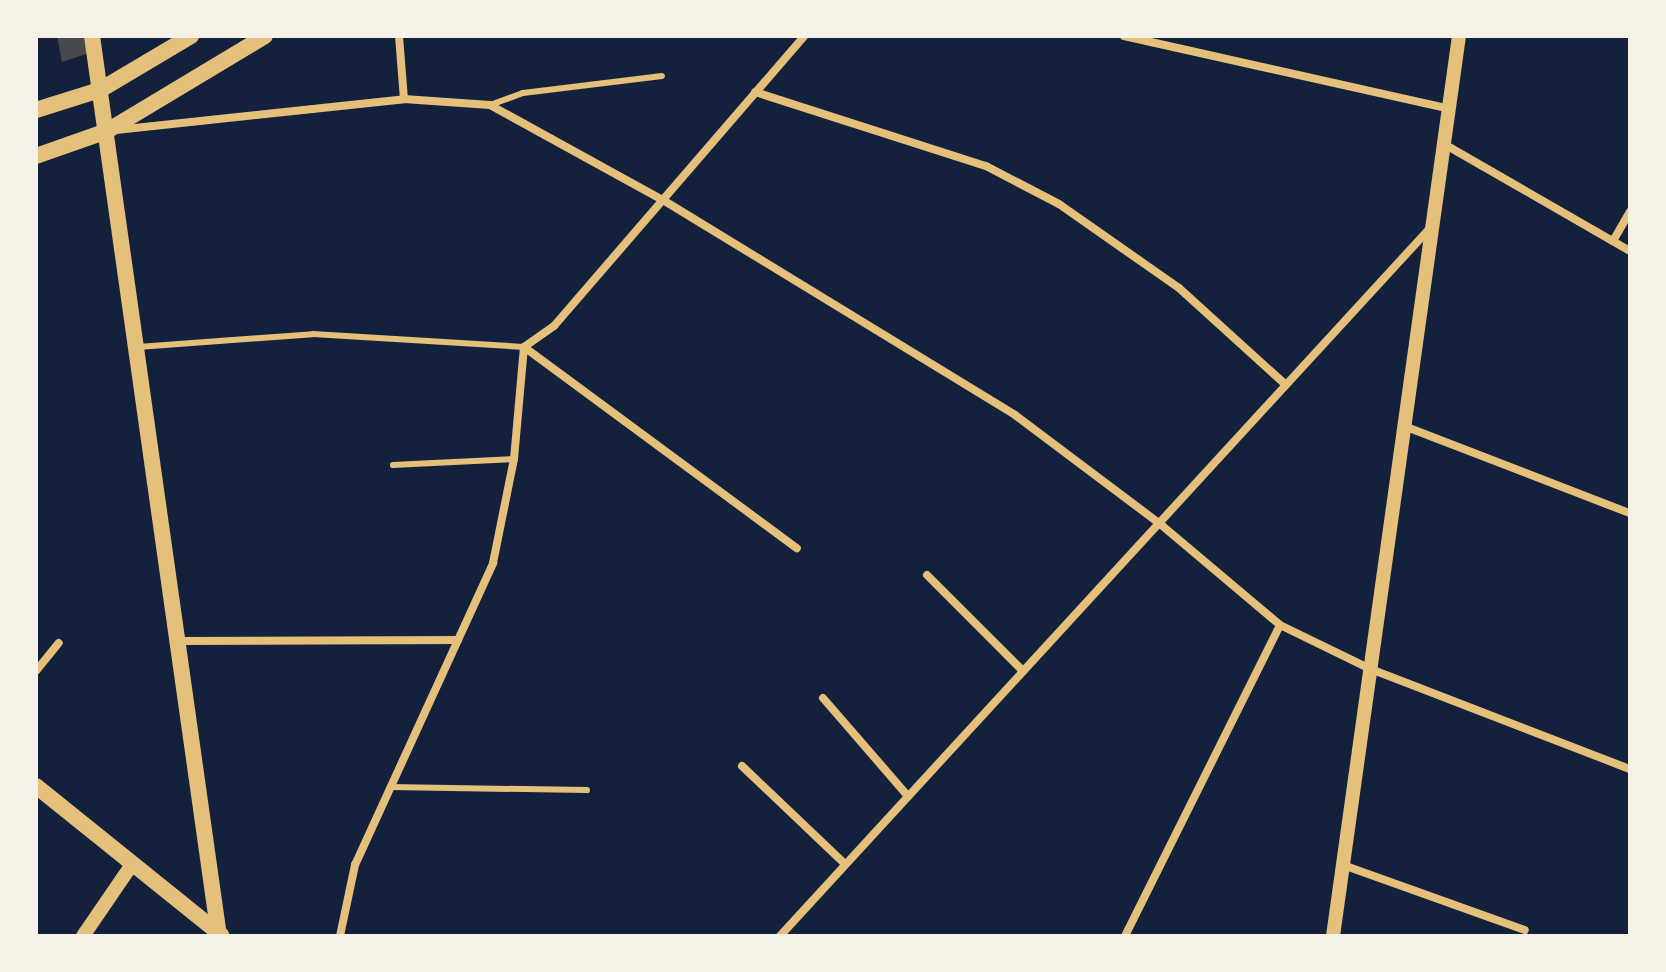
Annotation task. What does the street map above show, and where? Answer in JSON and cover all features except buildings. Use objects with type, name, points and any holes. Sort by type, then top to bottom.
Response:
[{"type":"main road","points":[[92,36],[220,935]]},
{"type":"main road","points":[[36,110],[100,90],[191,36]]},
{"type":"main road","points":[[36,156],[107,131],[265,36]]},
{"type":"main road","points":[[36,786],[220,935]]},
{"type":"street","points":[[399,36],[404,99]]},
{"type":"street","points":[[340,936],[355,865],[493,563],[514,459],[524,347],[554,326],[804,36]]},
{"type":"street","points":[[1124,36],[1450,109]]},
{"type":"street","points":[[1333,936],[1368,668],[1459,36]]},
{"type":"street","points":[[755,92],[986,166],[1059,204],[1179,288],[1286,385]]},
{"type":"street","points":[[107,131],[404,99],[490,105],[663,200],[1015,415],[1159,523],[1280,625],[1368,668],[1630,769]]},
{"type":"street","points":[[1444,144],[1630,251]]},
{"type":"street","points":[[1613,241],[1630,211]]},
{"type":"street","points":[[780,936],[1432,225]]},
{"type":"street","points":[[524,347],[797,548]]},
{"type":"street","points":[[1404,426],[1630,513]]},
{"type":"street","points":[[927,575],[1023,671]]},
{"type":"street","points":[[1125,936],[1280,625]]},
{"type":"street","points":[[178,641],[458,640]]},
{"type":"street","points":[[36,671],[59,643]]},
{"type":"street","points":[[823,698],[908,796]]},
{"type":"street","points":[[742,766],[845,864]]},
{"type":"street","points":[[83,936],[133,863]]},
{"type":"street","points":[[1343,865],[1525,930]]},
{"type":"lane","points":[[490,105],[523,93],[662,76]]},
{"type":"lane","points":[[138,347],[313,334],[524,347]]},
{"type":"lane","points":[[393,465],[514,459]]},
{"type":"lane","points":[[390,787],[587,790]]}]
